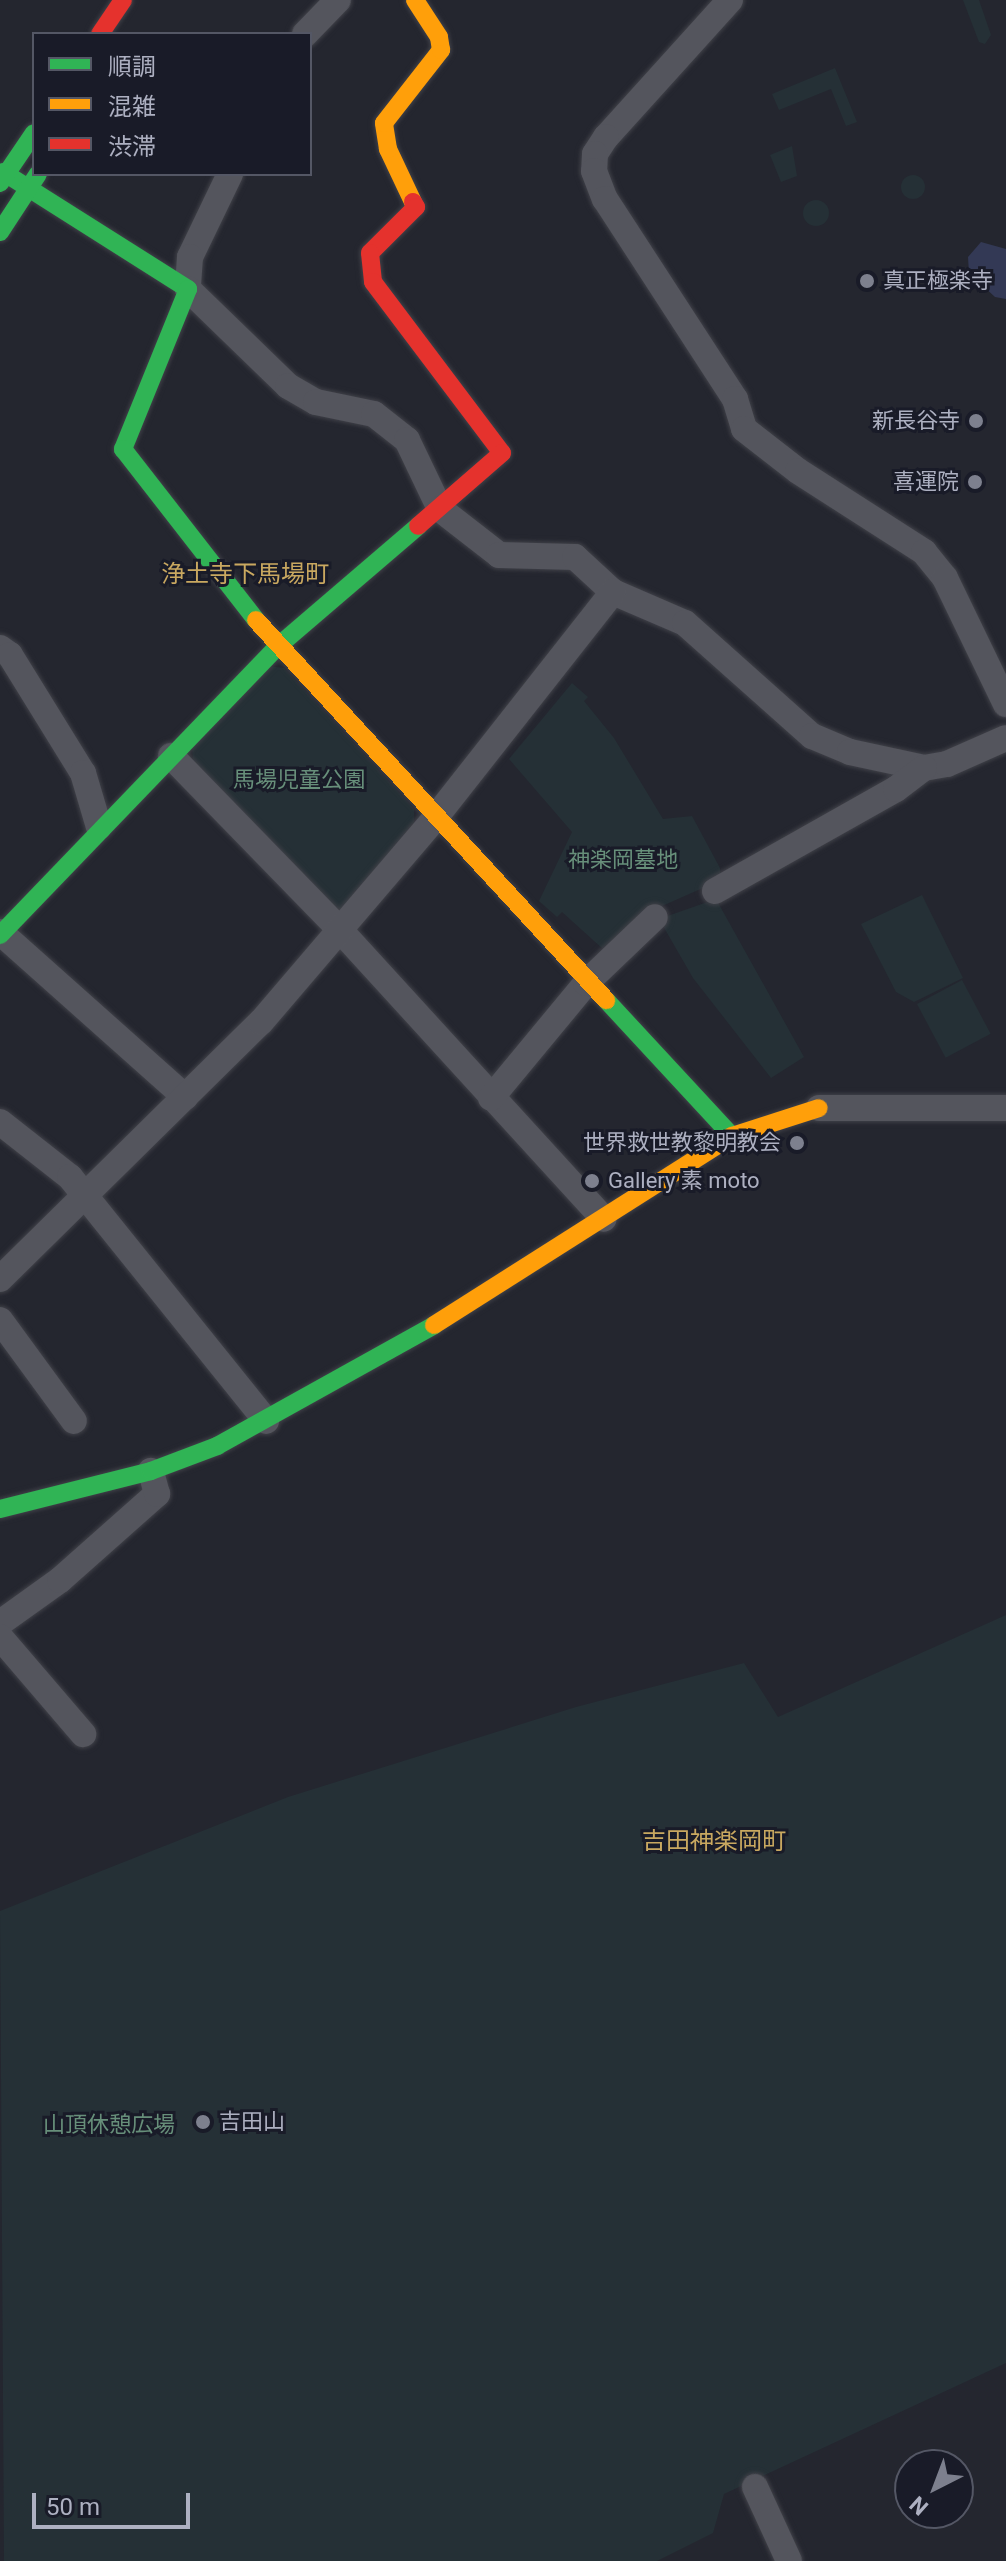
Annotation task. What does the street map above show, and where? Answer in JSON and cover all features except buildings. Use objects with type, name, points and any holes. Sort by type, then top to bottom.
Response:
[{"type":"street","points":[[101,32],[123,0]]},
{"type":"street","points":[[307,32],[338,0]]},
{"type":"street","points":[[185,1097],[0,933],[99,827],[277,647],[502,453],[373,282],[370,253],[416,207],[388,149],[384,123],[441,50],[434,28],[415,0]]},
{"type":"street","points":[[730,0],[606,137],[595,154],[594,171],[605,199],[735,399],[744,429],[924,552],[945,578],[1006,704]]},
{"type":"street","points":[[32,136],[2,176],[33,182],[188,289],[288,386],[316,402],[374,414],[407,440],[440,509],[499,555],[575,557],[613,592],[685,623],[812,736],[850,752],[924,768],[947,764],[1006,738]]},
{"type":"street","points":[[229,176],[190,257],[188,289],[123,449],[277,647],[586,983],[732,1136]]},
{"type":"street","points":[[0,232],[33,182]]},
{"type":"street","points":[[0,1279],[261,1022],[435,818],[613,592]]},
{"type":"street","points":[[0,648],[10,655],[83,773],[99,827]]},
{"type":"street","points":[[171,756],[340,930],[604,1219]]},
{"type":"street","points":[[715,891],[896,789],[924,768]]},
{"type":"street","points":[[491,1098],[586,983],[655,917]]},
{"type":"street","points":[[0,1509],[151,1471],[266,1421],[604,1219],[732,1136],[794,1112],[819,1108],[1006,1108]]},
{"type":"street","points":[[0,1122],[85,1195],[266,1421]]},
{"type":"street","points":[[0,1320],[74,1421]]},
{"type":"street","points":[[0,1623],[60,1580],[157,1494],[151,1471]]},
{"type":"street","points":[[0,1637],[83,1734]]},
{"type":"street","points":[[755,2487],[789,2561]]},
{"type":"green space","points":[[963,0],[979,0],[991,35],[985,44],[979,42]]},
{"type":"green space","points":[[835,68],[857,122],[846,126],[831,89],[779,110],[772,94]]},
{"type":"green space","points":[[792,146],[797,176],[781,182],[770,155]]},
{"type":"green space","points":[[913,175],[921,179],[925,187],[921,195],[913,199],[905,195],[901,187],[905,179]]},
{"type":"green space","points":[[816,200],[825,204],[829,213],[825,222],[816,226],[807,222],[803,213],[807,204]]},
{"type":"green space","name":"馬場児童公園","points":[[269,666],[284,668],[414,809],[414,822],[345,910],[332,909],[193,762],[192,746]]},
{"type":"green space","name":"神楽岡墓地","points":[[572,683],[588,697],[584,701],[614,738],[663,819],[692,816],[720,868],[721,880],[653,910],[604,950],[562,912],[557,917],[539,901],[572,832],[509,759]]},
{"type":"green space","points":[[922,895],[963,978],[914,1002],[896,992],[861,924]]},
{"type":"green space","name":"神楽岡墓地","points":[[716,899],[804,1057],[771,1078],[693,978],[659,919]]},
{"type":"green space","points":[[962,980],[991,1034],[946,1058],[917,1004]]},
{"type":"green space","name":"山頂休憩広場","points":[[1006,1615],[1006,2363],[724,2494],[713,2533],[657,2561],[4,2561],[0,1911],[288,1797],[576,1707],[744,1663],[778,1717]]},
{"type":"water","points":[[981,242],[1006,249],[1006,299],[995,297],[969,273],[968,257]]},
{"type":"traffic: fast","points":[[0,183],[32,136]]},
{"type":"traffic: fast","points":[[3,172],[188,289],[123,449],[256,620]]},
{"type":"traffic: fast","points":[[0,232],[37,176]]},
{"type":"traffic: fast","points":[[0,935],[277,647],[418,526]]},
{"type":"traffic: fast","points":[[606,1000],[732,1136]]},
{"type":"traffic: fast","points":[[0,1509],[151,1471],[217,1446],[434,1325]]},
{"type":"traffic: slow","points":[[413,202],[388,149],[384,123],[441,50],[439,37],[415,0]]},
{"type":"traffic: slow","points":[[256,620],[606,1000]]},
{"type":"traffic: slow","points":[[434,1325],[732,1136],[819,1108]]},
{"type":"traffic: jam","points":[[101,32],[123,0]]},
{"type":"traffic: jam","points":[[413,202],[416,207],[370,253],[373,282],[502,453],[418,526]]},
{"type":"place","name":"真正極楽寺","points":[[867,281]]},
{"type":"place","name":"新長谷寺","points":[[976,421]]},
{"type":"place","name":"喜運院","points":[[975,482]]},
{"type":"place","name":"世界救世教黎明教会","points":[[797,1143]]},
{"type":"place","name":"Gallery 素 moto","points":[[592,1181]]},
{"type":"place","name":"吉田山","points":[[203,2122]]},
{"type":"district","name":"浄土寺下馬場町","points":[[245,575]]},
{"type":"district","name":"吉田神楽岡町","points":[[714,1842]]}]
